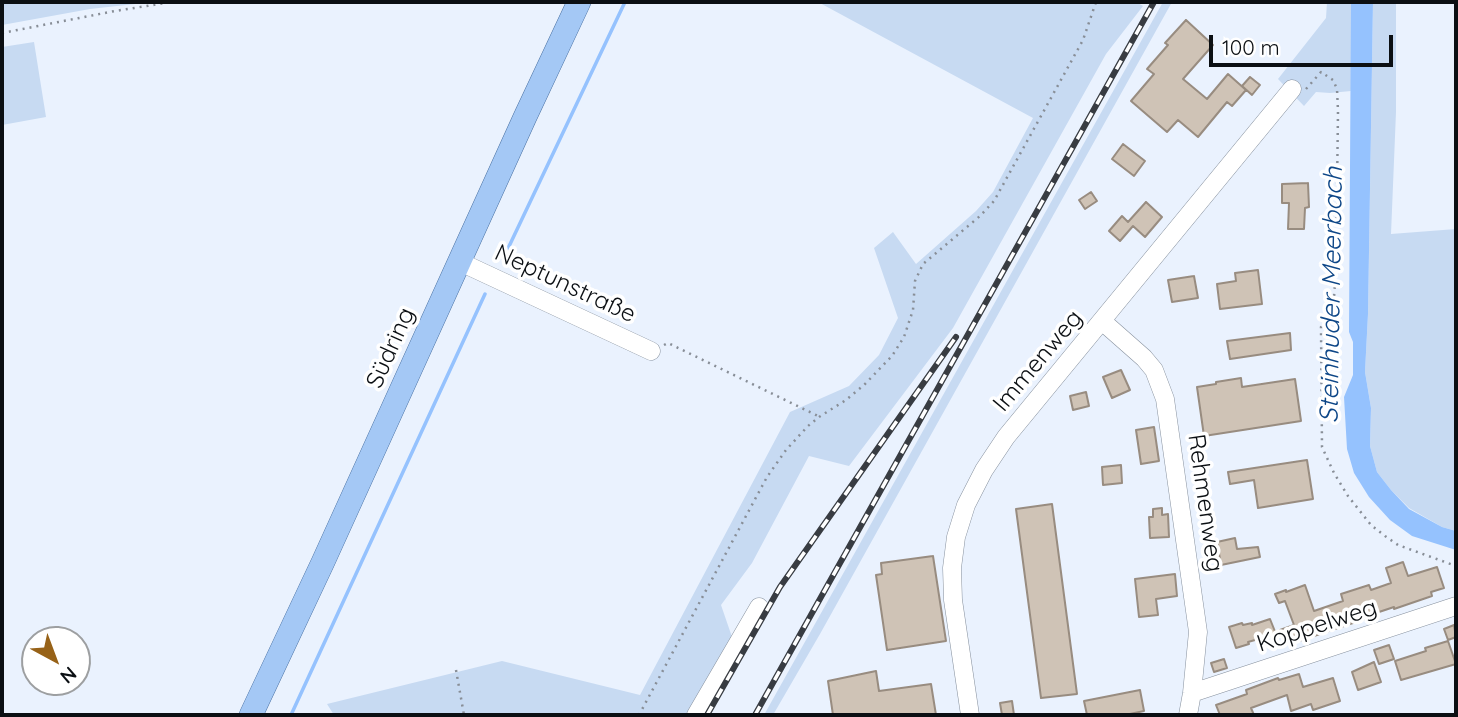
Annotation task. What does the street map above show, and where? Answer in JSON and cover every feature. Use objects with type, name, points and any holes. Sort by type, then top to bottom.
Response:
[{"type":"main road","name":"Südring","points":[[251,715],[579,2]]},
{"type":"street","name":"Immenweg","points":[[971,715],[953,600],[956,537],[966,505],[984,470],[1006,438],[1292,89]]},
{"type":"street","name":"Neptunstraße","points":[[458,261],[651,351]]},
{"type":"street","name":"Rehmenweg","points":[[1102,321],[1154,370],[1165,399],[1197,621],[1198,641],[1188,715]]},
{"type":"street","name":"Koppelweg","points":[[1192,694],[1456,606]]},
{"type":"street","points":[[696,715],[759,607]]},
{"type":"path","points":[[2,33],[173,2]]},
{"type":"path","points":[[639,715],[767,478],[786,450],[819,416],[846,400],[892,356],[904,337],[913,310],[915,281],[923,264],[994,201],[1083,40],[1096,2]]},
{"type":"path","points":[[1292,89],[1307,89],[1321,72],[1333,80],[1337,89],[1336,271],[1334,297],[1321,327],[1322,447],[1348,496],[1371,525],[1398,544],[1456,566]]},
{"type":"path","points":[[651,351],[668,343],[819,416]]},
{"type":"path","points":[[456,670],[464,715]]},
{"type":"shaded area","points":[[2,2],[153,2],[90,9],[2,25]]},
{"type":"shaded area","points":[[818,2],[1136,2],[1143,6],[1106,54],[953,328],[849,466],[809,456],[752,563],[721,605],[732,637],[686,715],[334,715],[327,704],[502,661],[640,695],[790,412],[849,386],[879,355],[898,318],[874,248],[893,232],[916,264],[976,211],[993,192],[1033,118]]},
{"type":"shaded area","points":[[1163,2],[1172,2],[820,634],[773,715],[764,715]]},
{"type":"shaded area","points":[[1327,2],[1351,2],[1351,91],[1316,92],[1304,106],[1278,79],[1326,18]]},
{"type":"shaded area","points":[[1373,2],[1396,2],[1396,112],[1391,234],[1456,229],[1456,531],[1442,527],[1409,508],[1377,472],[1370,446],[1371,408],[1365,372]]},
{"type":"shaded area","points":[[34,42],[46,117],[2,125],[2,47]]},
{"type":"water","points":[[1351,2],[1373,2],[1365,372],[1371,408],[1370,446],[1377,472],[1409,509],[1442,527],[1456,531],[1456,550],[1412,536],[1390,520],[1369,497],[1354,473],[1347,449],[1344,397],[1353,375],[1353,342],[1349,332]]},
{"type":"building","points":[[1186,20],[1213,45],[1183,79],[1207,99],[1228,74],[1246,90],[1232,106],[1227,102],[1198,137],[1178,120],[1167,132],[1131,101],[1154,74],[1147,69],[1168,45],[1165,43]]},
{"type":"building","points":[[1250,77],[1260,85],[1252,95],[1242,86]]},
{"type":"building","points":[[1123,144],[1145,161],[1134,176],[1112,159]]},
{"type":"building","points":[[1308,183],[1309,207],[1305,208],[1304,229],[1288,229],[1289,203],[1282,203],[1282,184]]},
{"type":"building","points":[[1091,192],[1097,201],[1085,209],[1079,200]]},
{"type":"building","points":[[1146,202],[1162,217],[1145,237],[1133,226],[1120,241],[1109,231],[1122,216],[1128,222]]},
{"type":"building","points":[[1258,270],[1262,304],[1220,309],[1217,284],[1236,281],[1235,273]]},
{"type":"building","points":[[1194,276],[1198,298],[1172,302],[1168,280]]},
{"type":"building","points":[[1290,333],[1291,350],[1230,359],[1227,341]]},
{"type":"building","points":[[1121,370],[1130,390],[1112,398],[1103,377]]},
{"type":"building","points":[[1241,378],[1242,387],[1295,379],[1301,421],[1204,436],[1197,387]]},
{"type":"building","points":[[1086,392],[1089,406],[1073,410],[1070,396]]},
{"type":"building","points":[[1154,427],[1159,461],[1141,464],[1136,430]]},
{"type":"building","points":[[1307,460],[1313,499],[1258,508],[1254,480],[1230,484],[1228,472]]},
{"type":"building","points":[[1121,465],[1122,483],[1103,485],[1102,467]]},
{"type":"building","points":[[1052,504],[1077,694],[1041,698],[1016,509]]},
{"type":"building","points":[[1162,508],[1162,515],[1168,514],[1169,537],[1150,538],[1149,517],[1153,517],[1153,509]]},
{"type":"building","points":[[1235,538],[1237,549],[1258,547],[1260,557],[1221,565],[1217,542]]},
{"type":"building","points":[[933,556],[946,641],[887,650],[876,575],[882,574],[881,563]]},
{"type":"building","points":[[1403,562],[1408,576],[1437,567],[1444,588],[1431,592],[1432,596],[1293,643],[1290,635],[1280,630],[1294,625],[1285,601],[1279,603],[1275,594],[1305,585],[1314,611],[1343,601],[1341,594],[1369,585],[1371,590],[1391,583],[1386,568]]},
{"type":"building","points":[[1175,574],[1177,596],[1156,599],[1158,615],[1139,617],[1135,579]]},
{"type":"building","points":[[1270,619],[1276,634],[1236,648],[1229,627],[1242,623],[1252,625]]},
{"type":"building","points":[[1454,625],[1456,637],[1448,640],[1444,629]]},
{"type":"building","points":[[1448,641],[1456,664],[1401,680],[1395,661]]},
{"type":"building","points":[[1389,645],[1394,659],[1379,664],[1374,650]]},
{"type":"building","points":[[1224,659],[1227,668],[1214,672],[1211,663]]},
{"type":"building","points":[[1374,662],[1381,682],[1358,690],[1352,672]]},
{"type":"building","points":[[876,671],[879,691],[931,684],[936,715],[833,715],[828,681]]},
{"type":"building","points":[[1299,674],[1303,687],[1333,678],[1340,701],[1313,710],[1311,704],[1291,711],[1287,695],[1251,708],[1254,715],[1220,715],[1216,705],[1247,694],[1246,690],[1278,678],[1279,680]]},
{"type":"building","points":[[1140,690],[1144,711],[1125,715],[1087,715],[1084,701]]},
{"type":"building","points":[[1012,701],[1014,715],[1002,715],[1000,703]]},
{"type":"waterway","points":[[503,259],[625,2]]},
{"type":"waterway","points":[[291,715],[485,294]]},
{"type":"railway","points":[[755,715],[1154,2]]},
{"type":"railway","points":[[707,715],[780,587],[956,337]]},
{"type":"water label","name":"Steinhuder Meerbach","points":[[1332,295]]}]
